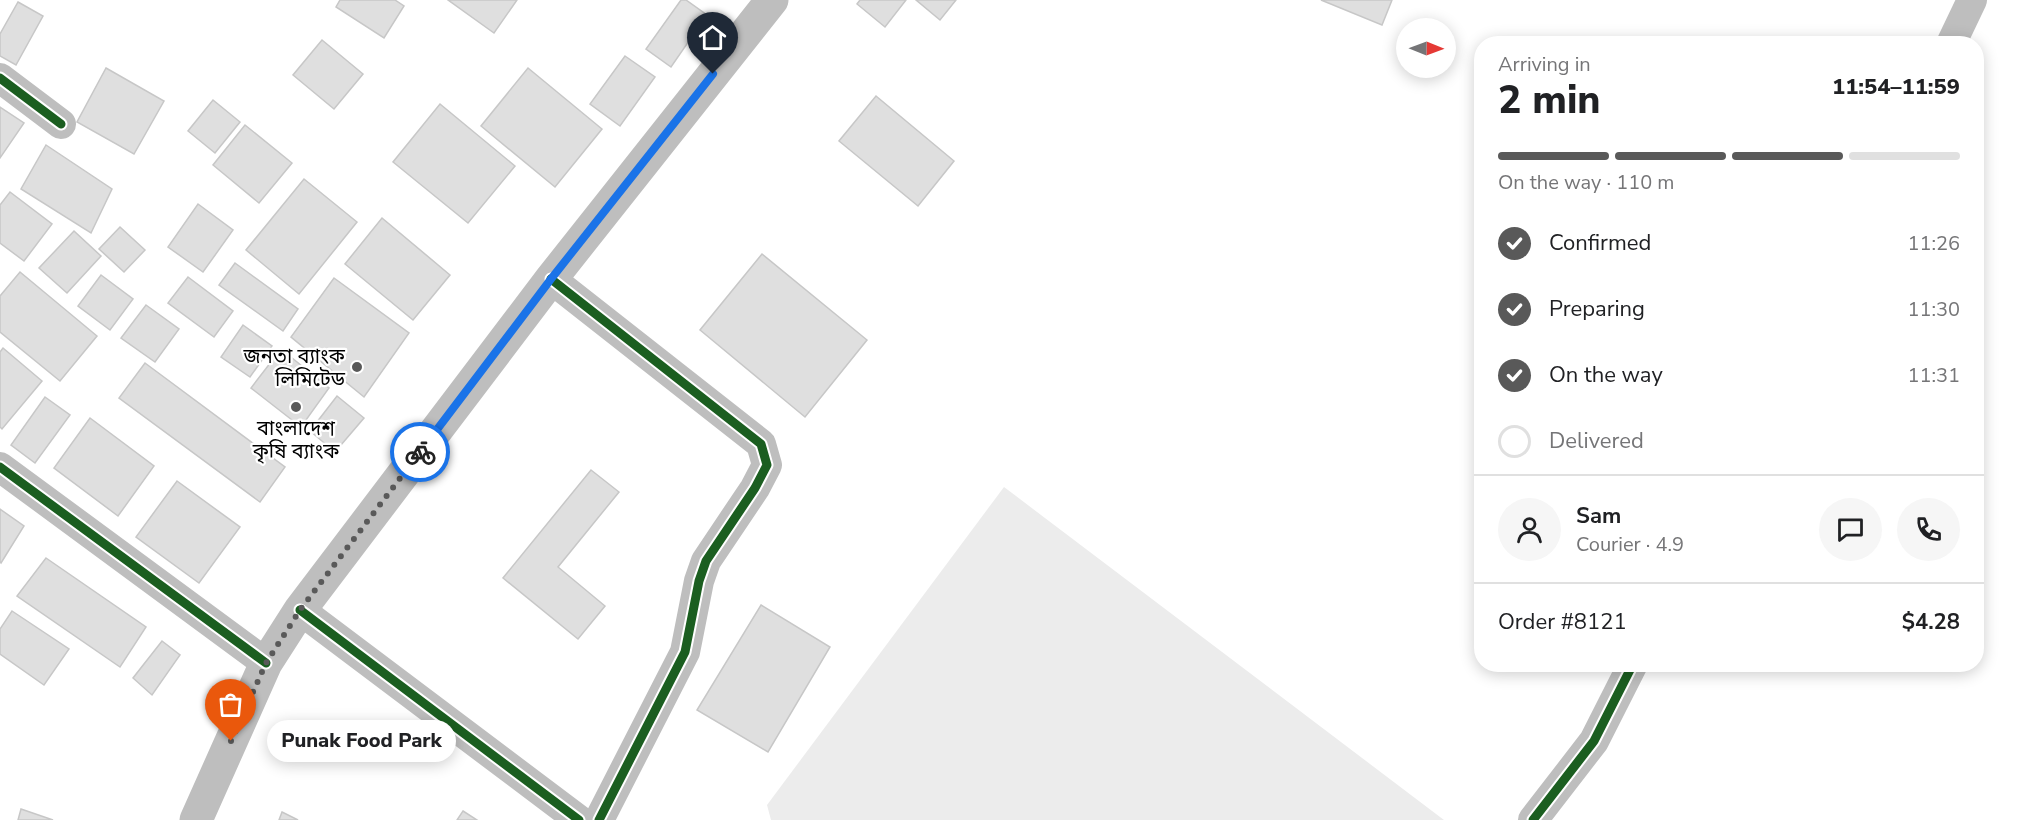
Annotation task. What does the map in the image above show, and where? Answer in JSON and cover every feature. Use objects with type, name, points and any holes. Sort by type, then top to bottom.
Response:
[{"type":"highway","points":[[196,820],[266,663],[300,610],[551,279],[772,0]]},
{"type":"street","points":[[1955,36],[1972,0]]},
{"type":"street","points":[[0,78],[61,124]]},
{"type":"street","points":[[551,279],[760,444],[767,465],[755,488],[706,561],[699,581],[685,652],[599,820]]},
{"type":"street","points":[[0,467],[266,663]]},
{"type":"street","points":[[300,610],[579,820]]},
{"type":"street","points":[[1533,820],[1594,741],[1629,672]]},
{"type":"shaded area","points":[[1004,487],[1444,820],[771,820],[767,805]]},
{"type":"building","points":[[340,0],[395,0],[404,6],[384,38],[336,7]]},
{"type":"building","points":[[448,0],[517,0],[494,33]]},
{"type":"building","points":[[681,0],[686,0],[707,15],[671,67],[646,49]]},
{"type":"building","points":[[860,0],[906,0],[885,27],[857,4]]},
{"type":"building","points":[[916,0],[956,0],[940,20]]},
{"type":"building","points":[[1321,0],[1392,0],[1382,25]]},
{"type":"building","points":[[18,2],[43,16],[16,65],[0,56],[0,34]]},
{"type":"building","points":[[322,40],[363,74],[334,109],[293,75]]},
{"type":"building","points":[[625,56],[655,77],[620,126],[590,104]]},
{"type":"building","points":[[106,68],[164,101],[134,154],[77,122]]},
{"type":"building","points":[[528,68],[602,129],[555,187],[481,126]]},
{"type":"building","points":[[876,96],[954,161],[918,206],[839,141]]},
{"type":"building","points":[[213,100],[240,122],[215,153],[188,131]]},
{"type":"building","points":[[440,104],[515,166],[468,223],[393,162]]},
{"type":"building","points":[[0,107],[24,123],[0,158]]},
{"type":"building","points":[[245,125],[292,163],[259,203],[213,165]]},
{"type":"building","points":[[46,145],[112,189],[91,233],[21,189]]},
{"type":"building","points":[[304,179],[357,222],[299,294],[246,250]]},
{"type":"building","points":[[10,192],[52,224],[24,261],[0,243],[0,205]]},
{"type":"building","points":[[198,204],[233,230],[203,272],[168,247]]},
{"type":"building","points":[[382,218],[450,275],[413,320],[345,264]]},
{"type":"building","points":[[120,227],[145,250],[124,272],[99,249]]},
{"type":"building","points":[[74,231],[101,256],[67,293],[39,268]]},
{"type":"building","points":[[762,254],[867,340],[805,417],[700,330]]},
{"type":"building","points":[[235,263],[298,309],[283,331],[219,285]]},
{"type":"building","points":[[20,272],[97,336],[60,381],[0,332],[0,296]]},
{"type":"building","points":[[101,275],[133,299],[110,330],[78,306]]},
{"type":"building","points":[[188,277],[233,311],[214,337],[168,303]]},
{"type":"building","name":"জনতা ব্যাংক লিমিটেড","points":[[334,278],[409,333],[364,397],[291,337]]},
{"type":"building","points":[[146,305],[179,329],[155,362],[121,338]]},
{"type":"building","points":[[243,325],[272,346],[250,377],[221,357]]},
{"type":"building","points":[[3,348],[42,381],[2,429],[0,427],[0,352]]},
{"type":"building","name":"বাংলাদেশ কৃষি ব্যাংক","points":[[281,349],[329,388],[301,427],[251,388]]},
{"type":"building","points":[[145,363],[285,467],[260,502],[119,398]]},
{"type":"building","points":[[337,396],[364,418],[335,452],[310,431]]},
{"type":"building","points":[[45,397],[70,415],[35,463],[11,445]]},
{"type":"building","points":[[90,418],[154,466],[118,516],[54,468]]},
{"type":"building","points":[[591,470],[619,492],[558,567],[605,606],[578,639],[503,578]]},
{"type":"building","points":[[177,481],[240,527],[199,583],[136,537]]},
{"type":"building","points":[[0,509],[24,526],[1,563],[0,562]]},
{"type":"building","points":[[46,558],[146,627],[120,667],[17,596]]},
{"type":"building","points":[[761,605],[830,647],[768,752],[697,710]]},
{"type":"building","points":[[12,611],[69,649],[44,685],[0,654],[0,629]]},
{"type":"building","points":[[162,641],[180,655],[152,695],[133,678]]},
{"type":"building","points":[[21,809],[53,820],[18,820]]},
{"type":"building","points":[[463,811],[477,820],[457,820]]},
{"type":"building","points":[[282,812],[298,820],[279,820]]},
{"type":"cycle path","points":[[0,78],[61,124]]},
{"type":"cycle path","points":[[551,279],[761,444],[767,465],[755,488],[706,561],[699,581],[685,652],[599,820]]},
{"type":"cycle path","points":[[0,467],[266,663]]},
{"type":"cycle path","points":[[300,610],[579,820]]},
{"type":"cycle path","points":[[1533,820],[1594,741],[1629,672]]},
{"type":"way so far","points":[[231,741],[266,663],[300,610],[420,452]]},
{"type":"place","name":"জনতা ব্যাংক লিমিটেড","points":[[357,367]]},
{"type":"place","name":"বাংলাদেশ কৃষি ব্যাংক","points":[[296,407]]},
{"type":"place","name":"Punak Food Park","points":[[231,741]]},
{"type":"route","points":[[420,452],[551,279],[713,74]]}]
